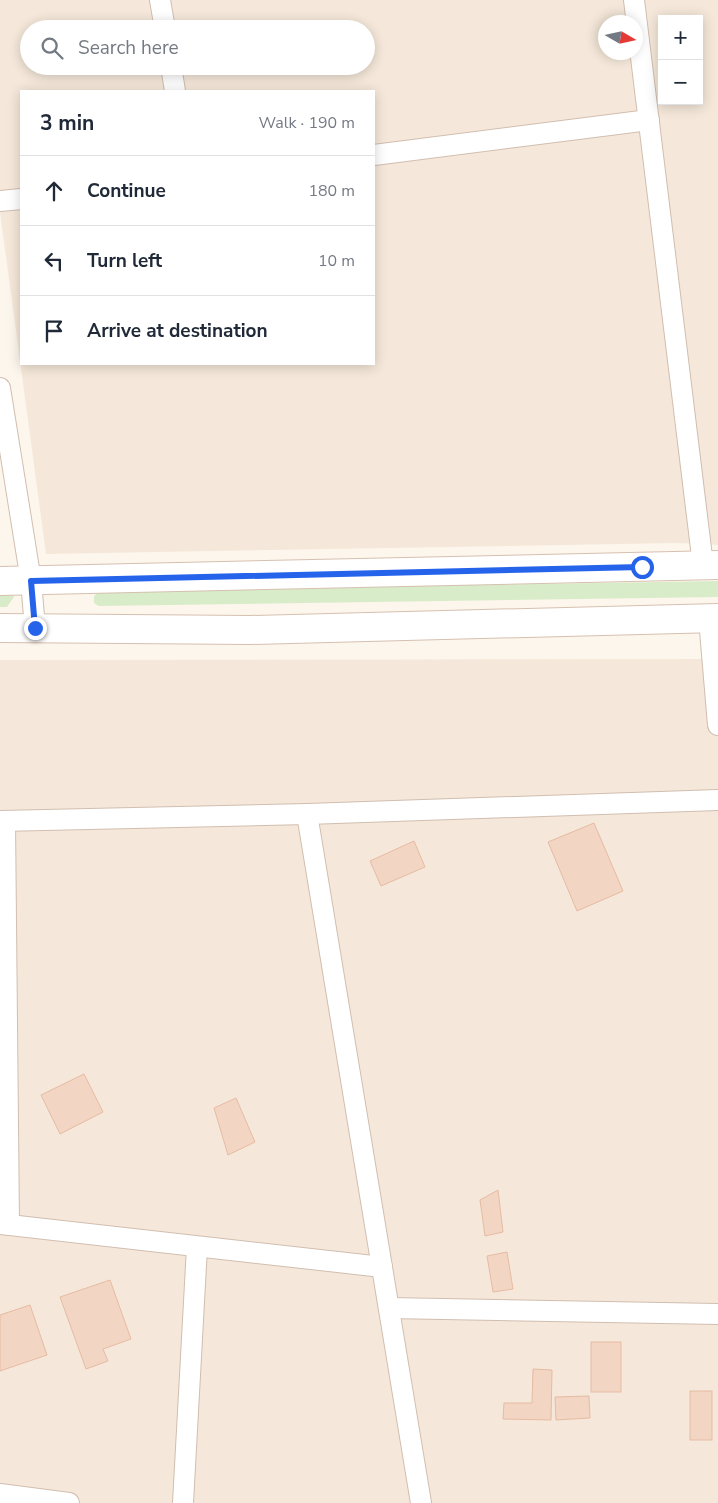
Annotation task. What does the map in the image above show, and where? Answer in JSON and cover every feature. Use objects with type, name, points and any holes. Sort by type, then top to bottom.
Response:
[{"type":"main road","points":[[0,581],[710,565]]},
{"type":"main road","points":[[0,628],[250,630],[714,619]]},
{"type":"street","points":[[160,0],[163,20]]},
{"type":"street","points":[[634,0],[710,565]]},
{"type":"street","points":[[171,75],[174,90]]},
{"type":"street","points":[[375,155],[649,120]]},
{"type":"street","points":[[0,202],[20,199]]},
{"type":"street","points":[[0,388],[31,581],[35,628]]},
{"type":"street","points":[[714,619],[718,725]]},
{"type":"street","points":[[382,1267],[5,1225],[3,821],[307,814],[718,800]]},
{"type":"street","points":[[307,814],[421,1503]]},
{"type":"street","points":[[183,1503],[197,1247]]},
{"type":"street","points":[[389,1308],[718,1314]]},
{"type":"street","points":[[0,1494],[69,1503]]},
{"type":"shaded area","points":[[0,0],[718,0],[718,545],[677,543],[46,554],[21,365],[375,365],[375,90],[20,90],[20,361],[0,212]]},
{"type":"shaded area","points":[[718,659],[718,1503],[0,1503],[0,660]]},
{"type":"green space","points":[[718,581],[718,597],[99,606],[94,603],[94,596],[100,591]]},
{"type":"green space","points":[[0,590],[9,590],[14,597],[7,607],[0,607]]},
{"type":"building","points":[[594,823],[623,891],[577,911],[548,842]]},
{"type":"building","points":[[414,841],[425,867],[381,886],[370,861]]},
{"type":"building","points":[[84,1074],[103,1112],[60,1134],[41,1095]]},
{"type":"building","points":[[236,1098],[255,1142],[228,1155],[214,1108]]},
{"type":"building","points":[[498,1190],[503,1232],[485,1236],[480,1200]]},
{"type":"building","points":[[507,1252],[513,1289],[493,1292],[487,1256]]},
{"type":"building","points":[[110,1280],[131,1339],[103,1349],[108,1361],[86,1369],[60,1297]]},
{"type":"building","points":[[30,1305],[47,1355],[0,1371],[0,1315]]},
{"type":"building","points":[[591,1342],[621,1342],[621,1392],[591,1392]]},
{"type":"building","points":[[533,1369],[552,1370],[551,1420],[503,1419],[504,1403],[532,1403]]},
{"type":"building","points":[[690,1391],[712,1391],[712,1440],[690,1440]]},
{"type":"building","points":[[589,1396],[590,1418],[556,1420],[555,1397]]},
{"type":"route","points":[[35,628],[31,581],[642,567]]}]
